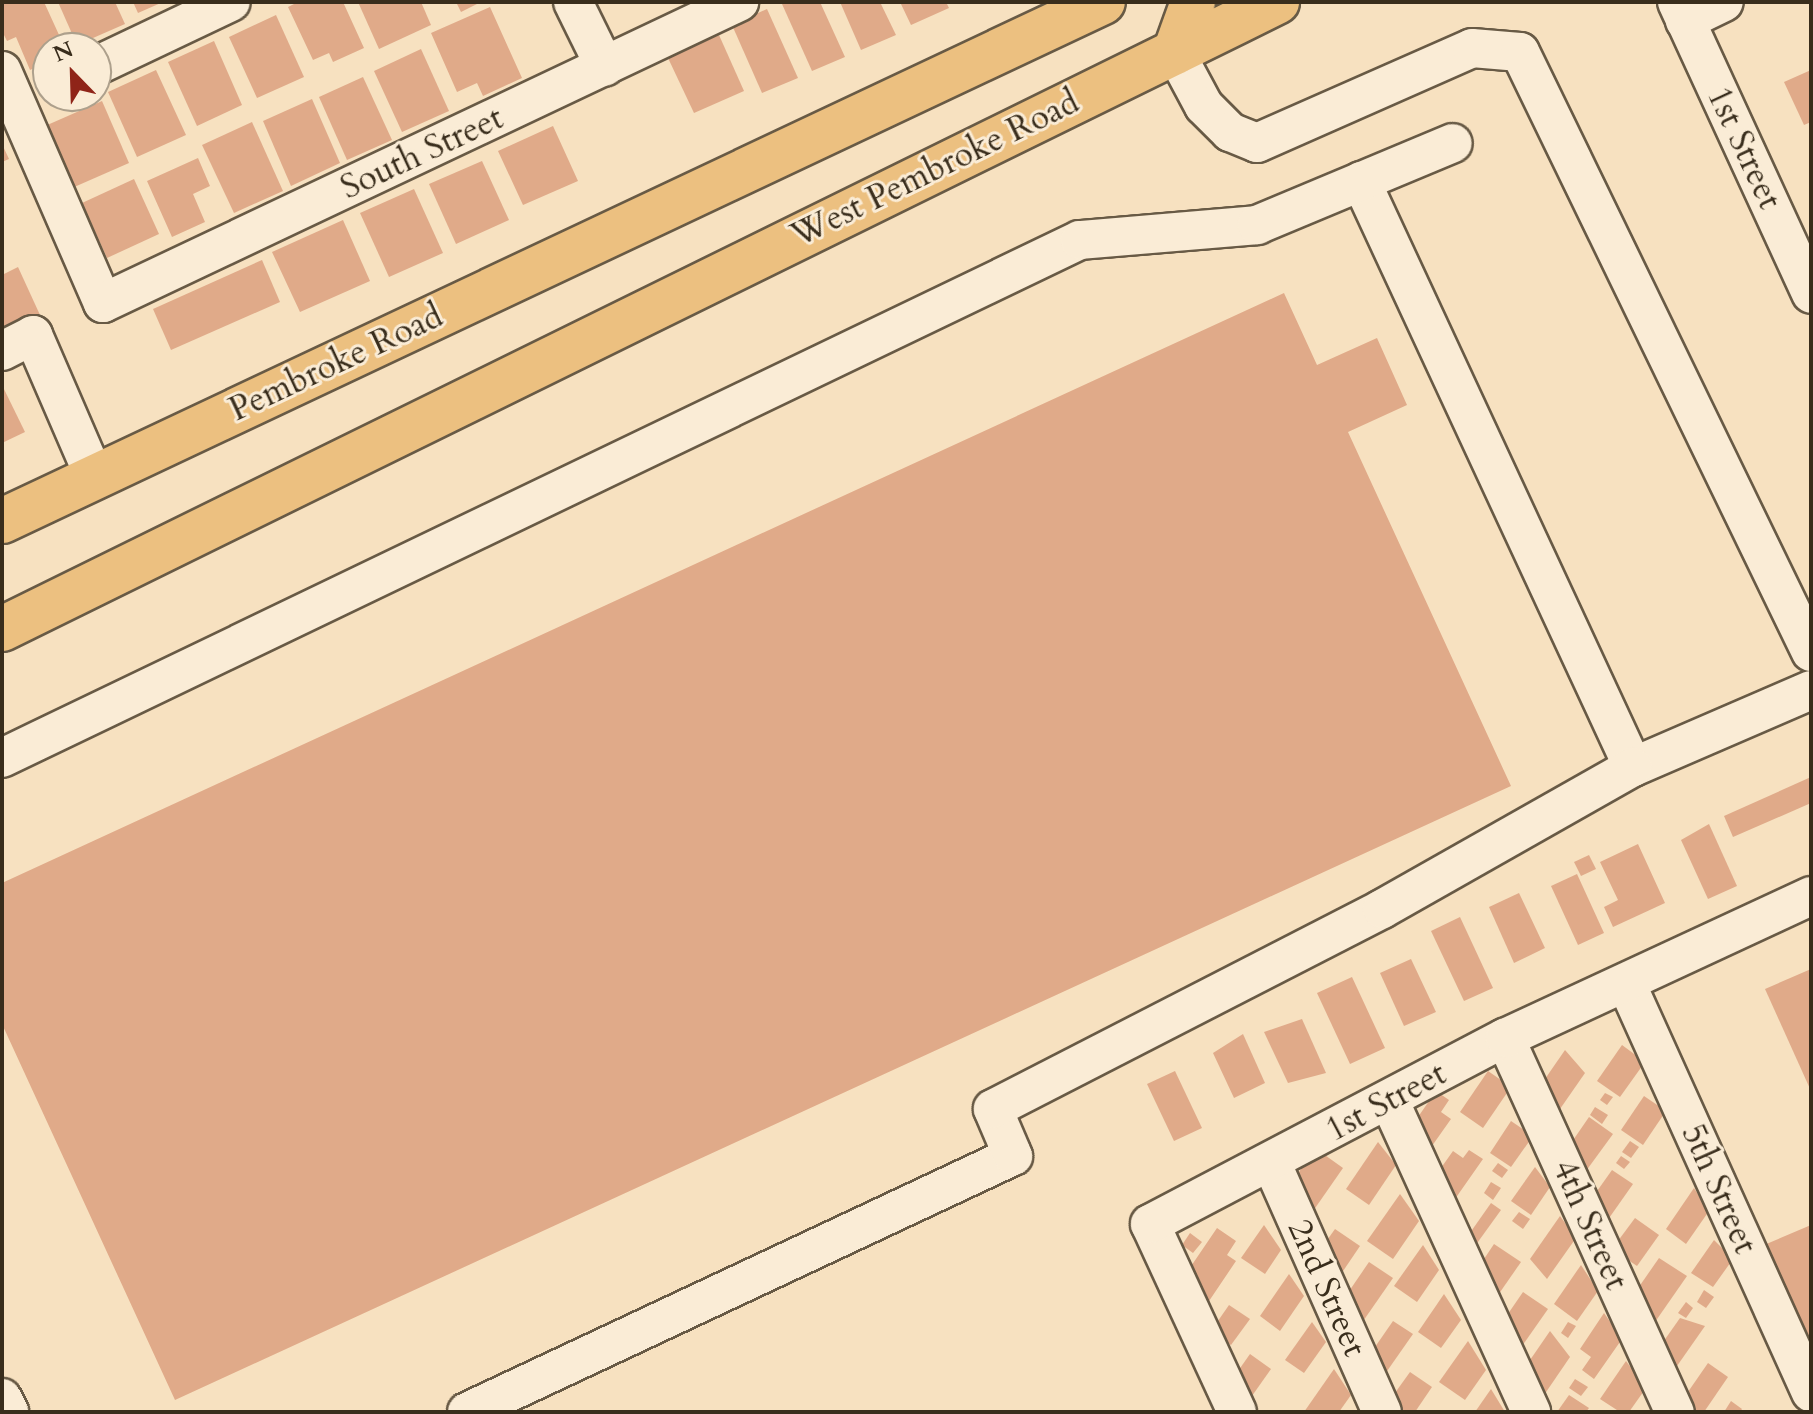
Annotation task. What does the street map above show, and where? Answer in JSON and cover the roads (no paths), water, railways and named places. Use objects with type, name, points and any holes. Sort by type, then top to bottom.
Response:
[{"type":"main road","name":"Pembroke Road","points":[[2,521],[1103,2]]},
{"type":"main road","points":[[1175,52],[1193,2]]},
{"type":"main road","name":"West Pembroke Road","points":[[2,629],[1277,2]]},
{"type":"street","points":[[112,58],[231,2]]},
{"type":"street","points":[[573,2],[605,67]]},
{"type":"street","name":"South Street","points":[[16,85],[103,303],[739,2]]},
{"type":"street","points":[[1681,12],[1724,2]]},
{"type":"street","name":"1st Street","points":[[1681,12],[1811,294]]},
{"type":"street","points":[[1175,52],[1204,106],[1230,132],[1257,143],[1472,48],[1520,52],[1811,652]]},
{"type":"street","points":[[2,758],[1080,240],[1257,225],[1453,143]]},
{"type":"street","points":[[1361,181],[1633,767]]},
{"type":"street","points":[[2,351],[33,335],[95,478]]},
{"type":"street","points":[[476,1410],[1013,1156],[993,1109],[1382,909],[1633,767],[1811,690]]},
{"type":"street","name":"1st Street","points":[[1237,1412],[1150,1224],[1272,1164],[1505,1038],[1627,985],[1811,896]]},
{"type":"street","name":"5th Street","points":[[1627,985],[1811,1392]]},
{"type":"street","name":"4th Street","points":[[1505,1038],[1675,1412]]},
{"type":"street","points":[[1389,1100],[1531,1412]]},
{"type":"street","name":"2nd Street","points":[[1272,1164],[1382,1412]]},
{"type":"street","points":[[2,1398],[9,1412]]}]
